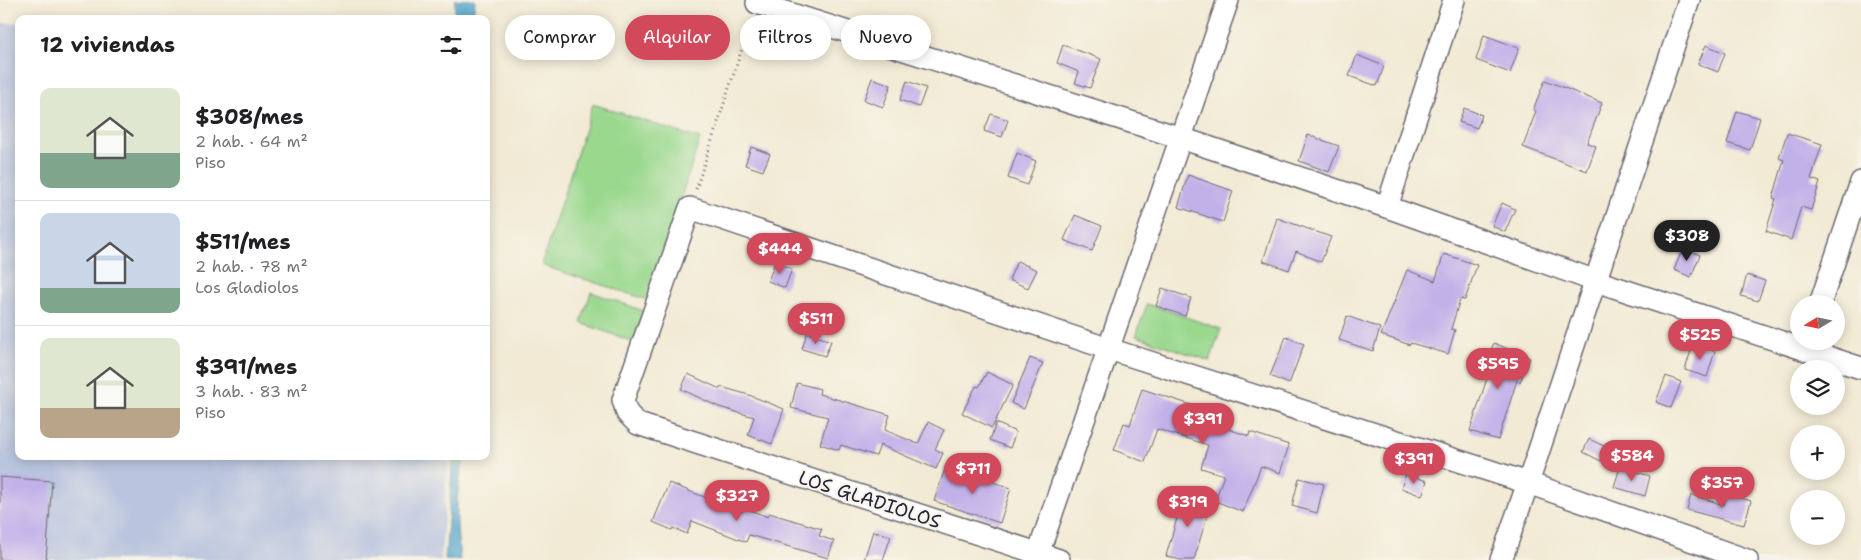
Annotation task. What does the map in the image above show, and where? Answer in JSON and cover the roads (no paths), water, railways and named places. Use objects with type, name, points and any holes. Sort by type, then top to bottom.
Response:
[{"type":"street","points":[[1037,557],[1228,0]]},
{"type":"street","points":[[1387,207],[1454,0]]},
{"type":"street","points":[[1501,560],[1689,0]]},
{"type":"street","points":[[757,3],[1181,138],[1387,207],[1596,281],[1790,340]]},
{"type":"street","points":[[1823,295],[1861,182]]},
{"type":"street","name":"LOS GLADIOLOS","points":[[1059,560],[1037,557],[638,424],[627,413],[623,400],[690,208],[1109,349]]},
{"type":"street","points":[[1109,349],[1528,483],[1747,560]]},
{"type":"street","points":[[1819,350],[1861,368]]},
{"type":"water","points":[[455,0],[475,0],[473,15],[454,15]]},
{"type":"water","points":[[453,460],[464,460],[459,483],[457,508],[460,560],[445,560]]}]
